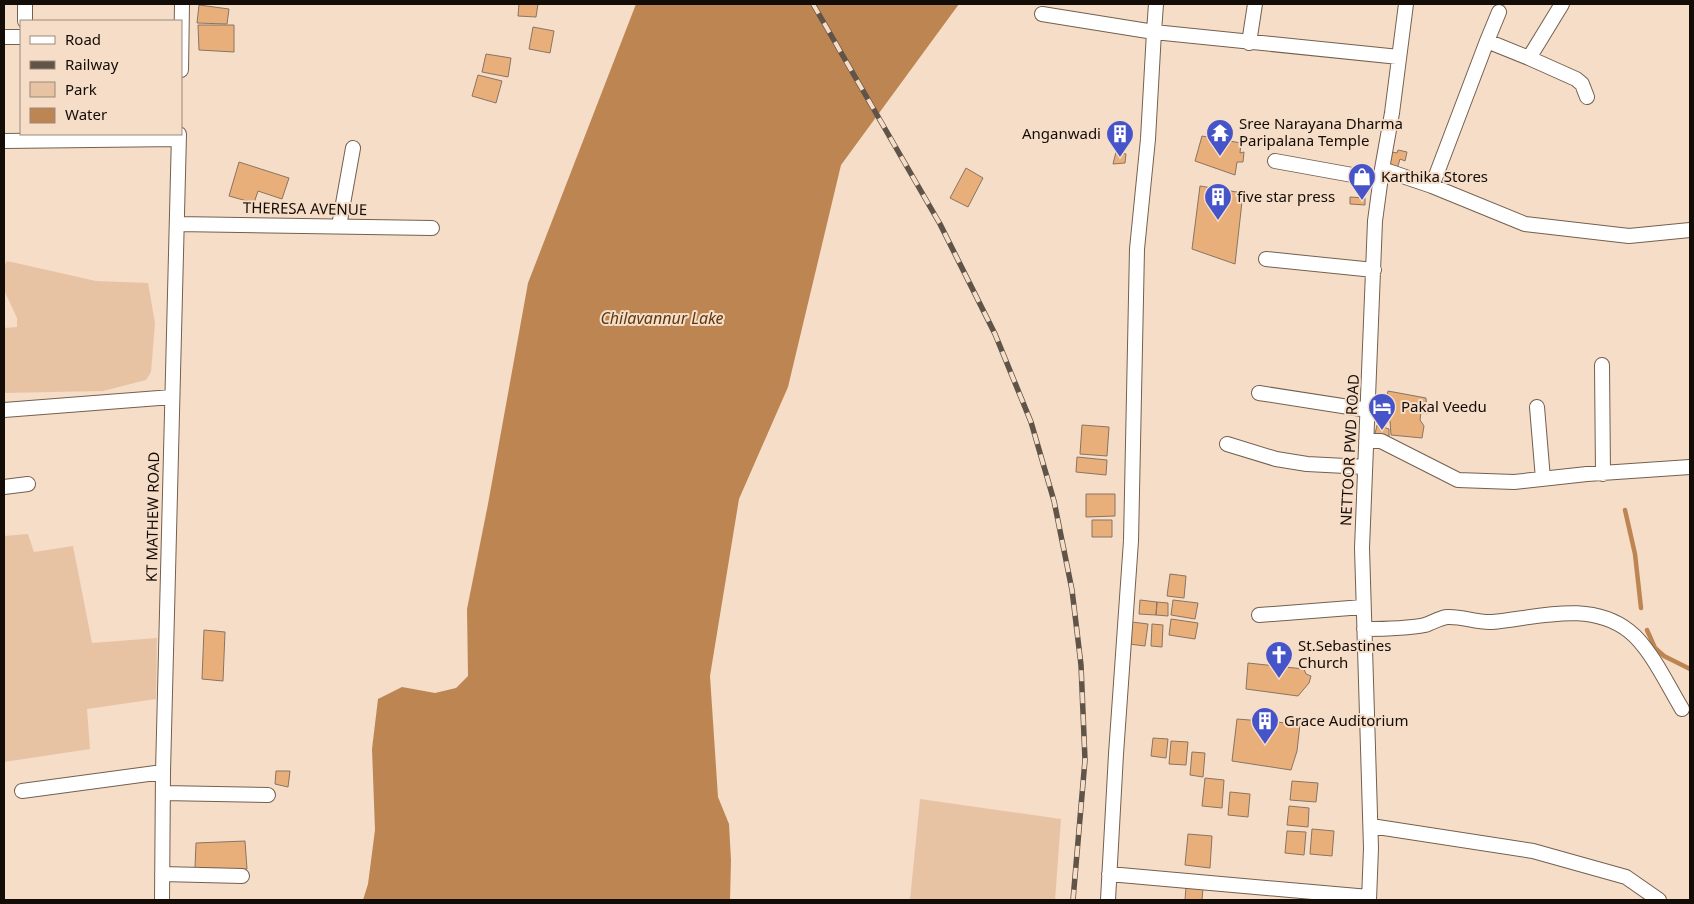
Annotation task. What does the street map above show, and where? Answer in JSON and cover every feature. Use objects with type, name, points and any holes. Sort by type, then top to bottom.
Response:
[{"type":"street","points":[[25,4],[25,20]]},
{"type":"street","points":[[182,4],[182,37]]},
{"type":"street","points":[[1108,900],[1131,541],[1137,249],[1148,139],[1156,4]]},
{"type":"street","points":[[1249,42],[1255,4]]},
{"type":"street","name":"NETTOOR PWD ROAD","points":[[1369,898],[1371,848],[1362,548],[1375,221],[1392,113],[1406,4]]},
{"type":"street","points":[[1529,58],[1562,4]]},
{"type":"street","points":[[1432,186],[1487,41],[1500,12]]},
{"type":"street","points":[[1042,14],[1154,32],[1399,57]]},
{"type":"street","points":[[4,38],[20,36]]},
{"type":"street","points":[[1487,41],[1576,79],[1582,84],[1587,97]]},
{"type":"street","points":[[4,141],[22,137],[179,137]]},
{"type":"street","name":"KT MATHEW ROAD","points":[[162,900],[163,772],[179,137]]},
{"type":"street","points":[[339,226],[353,148]]},
{"type":"street","points":[[1275,161],[1381,174],[1432,186],[1525,224],[1629,236],[1690,230]]},
{"type":"street","name":"THERESA AVENUE","points":[[177,224],[432,228]]},
{"type":"street","points":[[1266,259],[1374,270]]},
{"type":"street","points":[[1602,365],[1603,474]]},
{"type":"street","points":[[1258,393],[1368,410]]},
{"type":"street","points":[[4,410],[172,397]]},
{"type":"street","points":[[1537,407],[1543,479]]},
{"type":"street","points":[[1366,441],[1381,441],[1458,480],[1514,482],[1690,467]]},
{"type":"street","points":[[1227,444],[1292,462],[1365,467]]},
{"type":"street","points":[[4,487],[28,484]]},
{"type":"street","points":[[1259,616],[1363,608]]},
{"type":"street","points":[[1364,629],[1426,625],[1446,617],[1491,622],[1553,614],[1596,614],[1629,631],[1648,652],[1682,709]]},
{"type":"street","points":[[22,791],[163,772]]},
{"type":"street","points":[[163,793],[268,795]]},
{"type":"street","points":[[1370,826],[1532,851],[1626,877],[1659,900]]},
{"type":"street","points":[[162,874],[242,876]]},
{"type":"street","points":[[1109,874],[1369,898]]},
{"type":"green space","points":[[7,261],[96,281],[148,283],[155,323],[151,372],[146,380],[103,391],[4,393],[4,328],[17,327],[17,318],[4,290],[4,265]]},
{"type":"green space","points":[[28,534],[34,552],[73,546],[92,643],[157,638],[156,699],[87,709],[90,749],[4,762],[4,536]]},
{"type":"green space","points":[[920,799],[1061,819],[1055,900],[910,900]]},
{"type":"water","name":"Chilavannur Lake","points":[[636,4],[959,4],[841,165],[788,387],[739,499],[710,676],[718,797],[729,824],[731,860],[730,900],[363,900],[368,884],[375,830],[372,749],[378,699],[402,687],[435,693],[456,688],[468,676],[467,609],[528,283]]},
{"type":"building","points":[[519,4],[538,4],[536,17],[518,16]]},
{"type":"building","points":[[199,5],[229,9],[227,24],[197,23]]},
{"type":"building","points":[[198,25],[234,25],[234,52],[199,50]]},
{"type":"building","points":[[533,27],[554,31],[550,53],[529,49]]},
{"type":"building","points":[[486,54],[511,58],[508,77],[482,72]]},
{"type":"building","points":[[478,75],[502,81],[496,103],[472,96]]},
{"type":"building","name":"Sree Narayana Dharma Paripalana Temple","points":[[1202,136],[1241,143],[1240,153],[1244,152],[1243,162],[1237,162],[1235,175],[1195,161]]},
{"type":"building","points":[[1398,150],[1407,152],[1405,161],[1400,159],[1397,169],[1388,166],[1392,152],[1397,153]]},
{"type":"building","name":"Anganwadi","points":[[1116,152],[1126,154],[1125,163],[1113,164]]},
{"type":"building","points":[[239,162],[289,178],[282,199],[258,191],[254,203],[229,196]]},
{"type":"building","points":[[966,168],[983,178],[968,207],[950,198]]},
{"type":"building","name":"five star press","points":[[1200,186],[1243,193],[1235,264],[1192,249]]},
{"type":"building","points":[[1350,197],[1365,198],[1365,205],[1350,204]]},
{"type":"building","points":[[1388,391],[1426,398],[1427,414],[1421,412],[1420,420],[1424,426],[1422,438],[1391,435],[1390,421],[1379,418],[1379,406],[1386,401]]},
{"type":"building","points":[[1082,425],[1109,427],[1107,456],[1080,454]]},
{"type":"building","name":"Pakal Veedu","points":[[1377,425],[1389,429],[1389,439],[1375,434]]},
{"type":"building","points":[[1077,457],[1107,460],[1106,475],[1076,472]]},
{"type":"building","points":[[1086,494],[1115,494],[1115,516],[1086,517]]},
{"type":"building","points":[[1092,520],[1112,520],[1112,537],[1092,537]]},
{"type":"building","points":[[1170,574],[1186,576],[1184,598],[1167,596]]},
{"type":"building","points":[[1140,600],[1157,602],[1156,615],[1139,614]]},
{"type":"building","points":[[1173,600],[1198,603],[1195,619],[1171,615]]},
{"type":"building","points":[[1157,602],[1168,603],[1168,616],[1156,615]]},
{"type":"building","points":[[1171,619],[1198,623],[1195,639],[1169,635]]},
{"type":"building","points":[[1132,622],[1148,624],[1145,646],[1129,644]]},
{"type":"building","points":[[1152,624],[1163,625],[1162,647],[1151,646]]},
{"type":"building","points":[[204,630],[225,632],[223,681],[202,679]]},
{"type":"building","name":"St.Sebastines Church","points":[[1248,663],[1304,669],[1306,674],[1311,676],[1309,683],[1298,696],[1246,689]]},
{"type":"building","name":"Grace Auditorium","points":[[1237,719],[1300,724],[1297,751],[1291,770],[1232,761]]},
{"type":"building","points":[[1153,738],[1168,739],[1166,758],[1151,756]]},
{"type":"building","points":[[1171,741],[1188,742],[1186,765],[1169,764]]},
{"type":"building","points":[[1192,752],[1205,753],[1203,777],[1190,775]]},
{"type":"building","points":[[276,771],[290,771],[288,787],[275,784]]},
{"type":"building","points":[[1205,778],[1224,780],[1222,808],[1202,806]]},
{"type":"building","points":[[1292,781],[1318,783],[1316,802],[1290,800]]},
{"type":"building","points":[[1230,792],[1250,794],[1248,817],[1228,815]]},
{"type":"building","points":[[1289,806],[1309,808],[1308,827],[1287,825]]},
{"type":"building","points":[[1312,829],[1334,831],[1332,856],[1310,854]]},
{"type":"building","points":[[1287,831],[1306,832],[1304,855],[1285,853]]},
{"type":"building","points":[[1188,834],[1212,836],[1210,868],[1185,865]]},
{"type":"building","points":[[245,841],[247,869],[195,868],[196,843]]},
{"type":"building","points":[[1186,887],[1203,888],[1202,900],[1185,900]]},
{"type":"waterway","points":[[1625,510],[1635,554],[1641,608]]},
{"type":"waterway","points":[[1647,630],[1655,648],[1664,656],[1690,669]]},
{"type":"railway","points":[[813,4],[940,224],[995,334],[1031,422],[1054,501],[1072,590],[1081,665],[1085,760],[1073,900]]},
{"type":"place","name":"Sree Narayana Dharma Paripalana Temple","points":[[1220,157]]},
{"type":"place","name":"Anganwadi","points":[[1120,158]]},
{"type":"place","name":"Karthika Stores","points":[[1362,201]]},
{"type":"place","name":"five star press","points":[[1218,221]]},
{"type":"place","name":"Pakal Veedu","points":[[1382,431]]},
{"type":"place","name":"St.Sebastines Church","points":[[1279,679]]},
{"type":"place","name":"Grace Auditorium","points":[[1265,745]]}]
